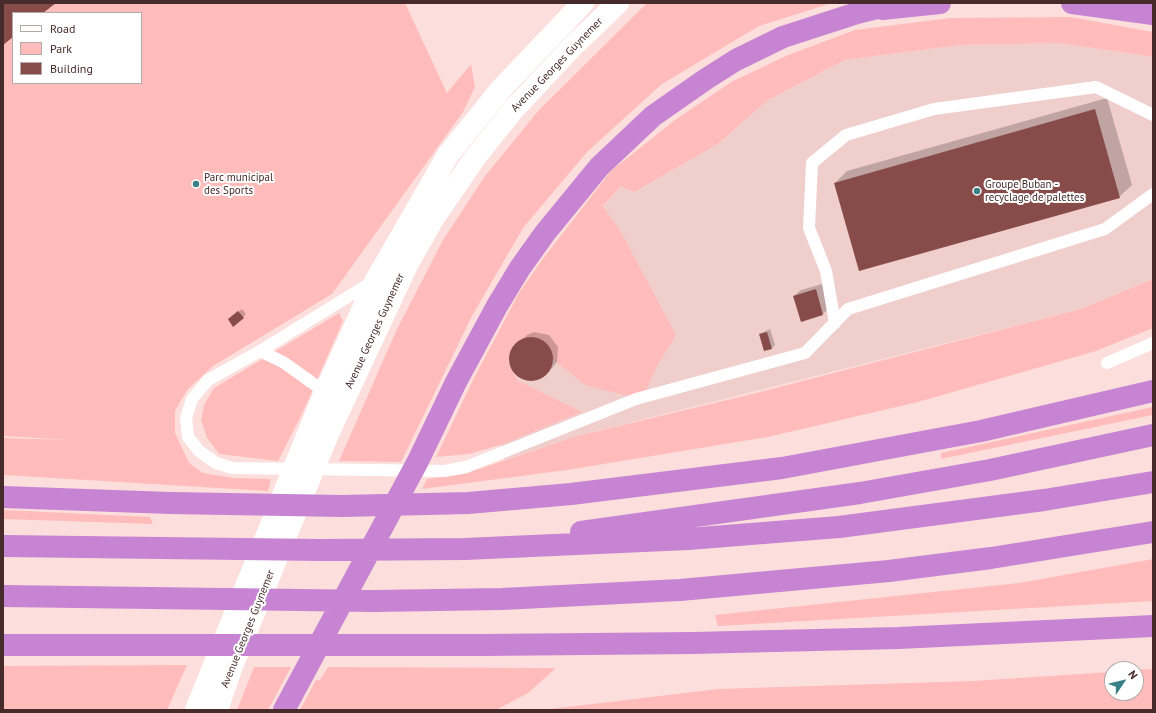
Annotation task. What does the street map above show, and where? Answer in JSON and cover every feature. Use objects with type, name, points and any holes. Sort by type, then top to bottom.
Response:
[{"type":"highway","points":[[284,710],[418,461],[456,382],[520,268],[572,199],[599,167],[653,116],[706,78],[736,60],[783,37],[857,13],[896,3]]},
{"type":"highway","points":[[857,13],[940,3]]},
{"type":"highway","points":[[1072,3],[1153,14]]},
{"type":"highway","points":[[3,497],[170,503],[343,506],[468,503],[571,494],[782,468],[981,431],[1153,391]]},
{"type":"highway","points":[[464,549],[860,493],[990,470],[1153,436]]},
{"type":"highway","points":[[3,546],[320,550],[464,549],[688,539],[839,527],[1044,500],[1153,482]]},
{"type":"highway","points":[[3,596],[374,601],[502,599],[680,590],[889,571],[991,558],[1153,532]]},
{"type":"highway","points":[[3,645],[483,645],[693,643],[898,638],[1153,626]]},
{"type":"main road","name":"Avenue Georges Guynemer","points":[[217,710],[223,666],[299,456],[325,392],[376,280],[448,155],[502,88],[583,3]]},
{"type":"main road","points":[[523,100],[558,46],[602,3]]},
{"type":"main road","name":"Avenue Georges Guynemer","points":[[196,710],[223,666],[374,331],[432,219],[474,159],[523,100],[573,46],[618,3]]},
{"type":"lane","points":[[834,323],[826,271],[809,228],[812,163],[846,135],[934,109],[1096,87],[1153,115]]},
{"type":"lane","points":[[376,280],[260,352],[208,380],[192,399],[186,418],[188,436],[199,451],[216,463],[232,468],[444,471],[466,467],[636,399],[805,352],[848,309],[1105,229],[1153,194]]},
{"type":"lane","points":[[1107,363],[1153,343]]},
{"type":"lane","points":[[260,352],[282,362],[325,392]]},
{"type":"shaded area","points":[[1059,43],[1153,57],[1153,279],[1081,309],[577,436],[505,460],[482,388],[551,266],[621,186],[719,143],[768,100],[845,60],[960,45]]},
{"type":"green space","name":"Parc municipal des Sports","points":[[3,3],[405,3],[447,93],[471,64],[475,87],[463,112],[332,294],[213,366],[187,390],[175,411],[175,433],[189,463],[203,473],[234,478],[271,479],[268,491],[3,475],[3,438],[71,440],[3,436]]},
{"type":"green space","points":[[647,3],[832,3],[759,26],[662,84],[587,152],[523,228],[472,316],[401,462],[339,461],[397,329],[443,240],[485,176],[539,110]]},
{"type":"green space","points":[[1071,17],[1153,32],[1153,57],[1059,43],[960,45],[845,60],[768,100],[719,143],[634,192],[621,186],[603,206],[621,232],[676,335],[656,368],[646,391],[628,396],[585,385],[534,344],[520,345],[508,361],[517,380],[582,412],[500,445],[469,454],[436,457],[475,376],[519,293],[542,260],[611,171],[675,120],[733,81],[788,55],[855,30],[951,18]]},
{"type":"green space","points":[[1153,279],[1153,328],[1096,351],[1009,376],[918,402],[768,437],[567,470],[422,489],[427,479],[464,474],[577,436],[760,392],[1081,309]]},
{"type":"green space","points":[[339,313],[343,321],[302,414],[278,461],[219,454],[207,438],[201,420],[204,405],[214,388]]},
{"type":"green space","points":[[1153,407],[1153,415],[941,459],[941,453]]},
{"type":"green space","points":[[3,510],[150,517],[153,524],[3,519]]},
{"type":"green space","points":[[1153,559],[1153,601],[718,626],[715,615],[1019,583]]},
{"type":"green space","points":[[187,665],[167,710],[3,710],[3,666]]},
{"type":"green space","points":[[254,667],[291,667],[268,710],[237,710]]},
{"type":"green space","points":[[328,667],[556,668],[528,693],[496,710],[300,710],[316,680],[320,680]]},
{"type":"green space","points":[[1153,669],[1153,710],[542,710],[718,689],[972,681],[1104,673],[1104,701],[1144,701],[1144,670]]},
{"type":"building","points":[[3,3],[56,3],[44,12],[12,12],[12,38],[3,45]]},
{"type":"building","name":"Groupe Buban - recyclage de palettes","points":[[1095,109],[1120,198],[859,271],[834,183]]},
{"type":"building","points":[[816,289],[823,315],[801,322],[793,296]]},
{"type":"building","points":[[238,311],[244,318],[233,327],[228,319]]},
{"type":"building","points":[[767,332],[772,349],[764,351],[759,334]]},
{"type":"building","points":[[531,337],[543,341],[549,347],[553,359],[549,371],[543,377],[531,381],[519,377],[513,371],[509,359],[513,347],[519,341]]},
{"type":"place","name":"Parc municipal des Sports","points":[[196,184]]},
{"type":"place","name":"Groupe Buban - recyclage de palettes","points":[[977,191]]}]
